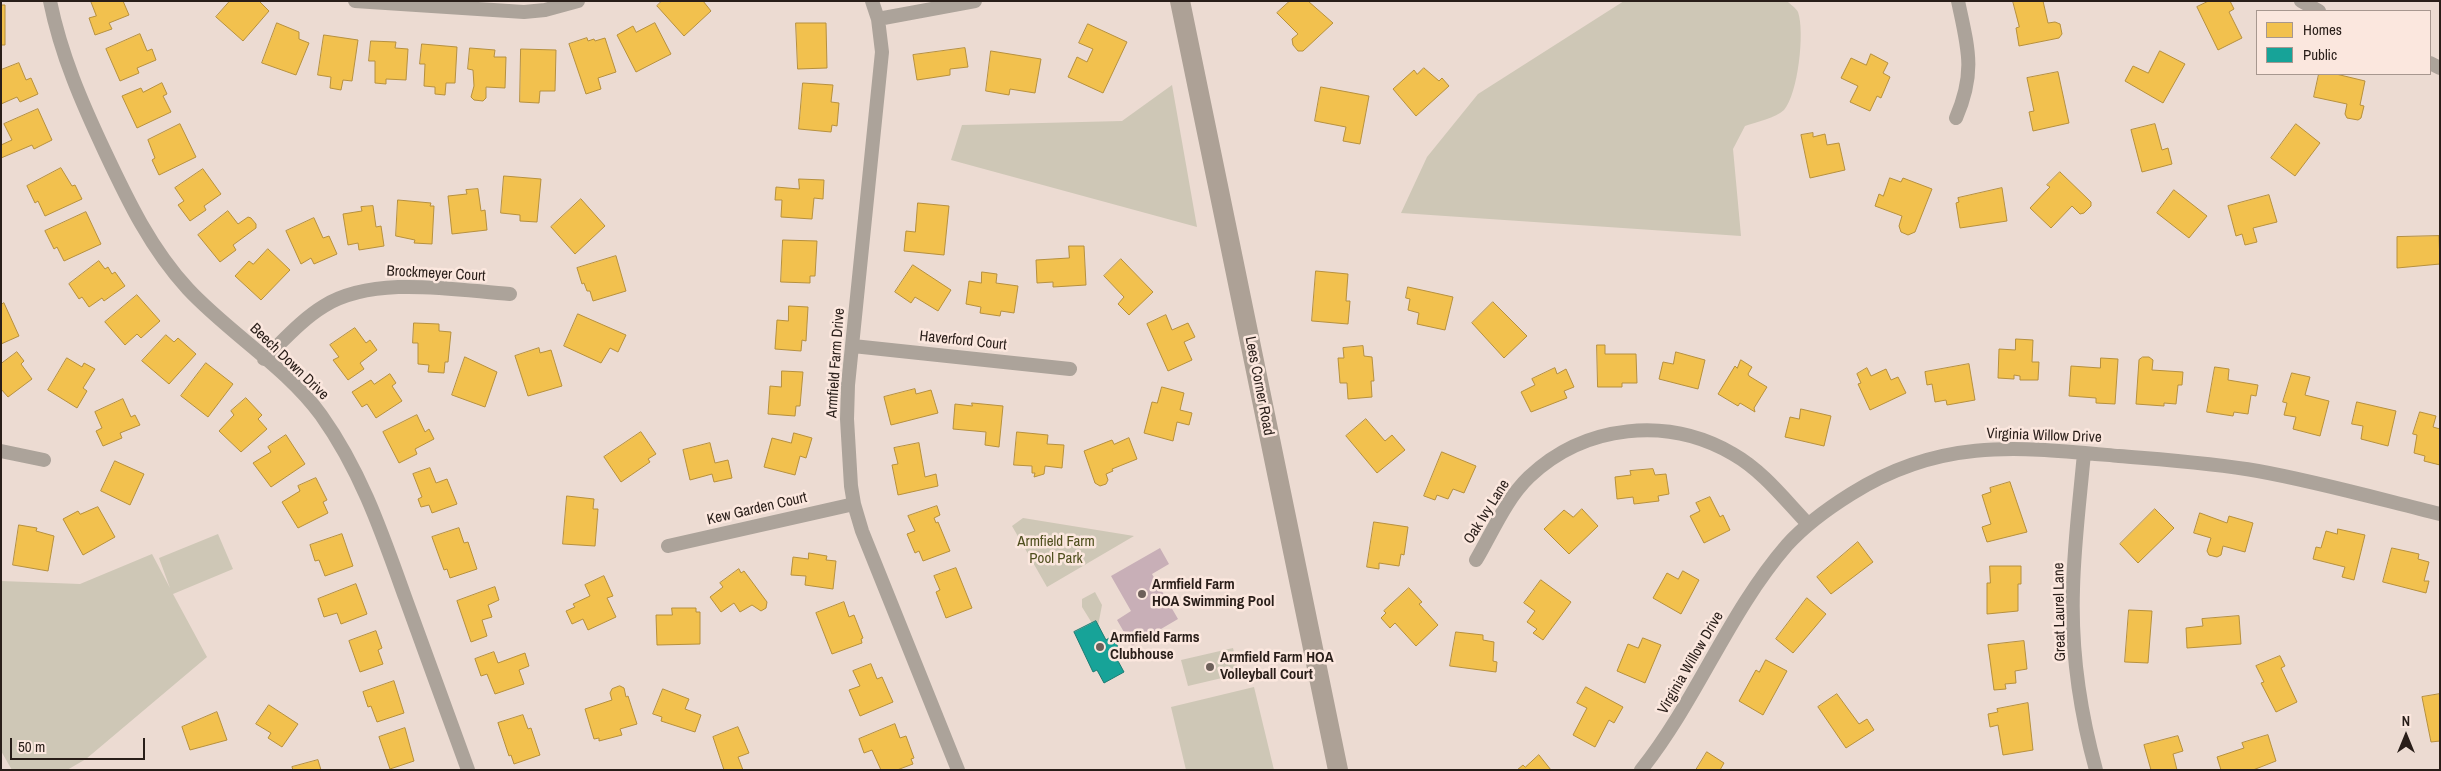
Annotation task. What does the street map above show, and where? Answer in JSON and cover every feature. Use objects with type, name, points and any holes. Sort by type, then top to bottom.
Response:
[{"type":"street","name":"Beech Down Drive","points":[[50,1],[65,61],[80,98],[141,226],[163,259],[188,289],[306,397],[320,414],[345,452],[366,491],[468,770]]},
{"type":"street","points":[[355,1],[524,12],[545,10],[578,1]]},
{"type":"street","name":"Armfield Farm Drive","points":[[872,1],[878,19],[882,52],[881,79],[852,346],[847,420],[851,486],[862,531],[958,770]]},
{"type":"street","points":[[878,19],[975,1]]},
{"type":"street","name":"Lees Corner Road","points":[[1180,1],[1338,770]]},
{"type":"street","points":[[1956,118],[1966,97],[1970,76],[1969,56],[1958,1]]},
{"type":"street","points":[[2301,1],[2317,10]]},
{"type":"street","name":"Brockmeyer Court","points":[[264,359],[303,322],[324,306],[346,294],[376,288],[397,287],[510,294]]},
{"type":"street","name":"Haverford Court","points":[[852,346],[1070,369]]},
{"type":"street","name":"Oak Ivy Lane","points":[[1476,560],[1502,514],[1529,478],[1568,449],[1590,439],[1628,430],[1654,429],[1680,432],[1705,440],[1734,454],[1763,477],[1808,524]]},
{"type":"street","name":"Virginia Willow Drive","points":[[1641,770],[1665,740],[1754,588],[1788,544],[1816,516],[1869,483],[1912,463],[1936,456],[1986,449],[2012,448],[2198,463],[2256,471],[2440,514]]},
{"type":"street","points":[[1,452],[44,460]]},
{"type":"street","name":"Great Laurel Lane","points":[[2084,453],[2073,589],[2074,632],[2078,676],[2096,770]]},
{"type":"street","name":"Kew Garden Court","points":[[668,546],[854,504]]},
{"type":"green space","points":[[1624,1],[1787,1],[1798,12],[1801,34],[1799,62],[1789,102],[1780,113],[1766,120],[1745,126],[1733,149],[1741,236],[1401,213],[1427,157],[1478,94]]},
{"type":"green space","points":[[1172,85],[1197,227],[951,160],[962,125],[1122,121]]},
{"type":"green space","name":"Armfield Farm Pool Park","points":[[1023,518],[1134,536],[1047,587],[1012,526]]},
{"type":"green space","points":[[218,534],[233,569],[173,594],[207,657],[86,759],[67,770],[12,770],[1,751],[1,581],[80,584],[152,554],[170,588],[159,558]]},
{"type":"green space","points":[[1095,592],[1102,605],[1098,626],[1095,628],[1082,607],[1082,599]]},
{"type":"green space","name":"Armfield Farm HOA Volleyball Court","points":[[1233,648],[1239,674],[1188,686],[1181,660]]},
{"type":"green space","points":[[1254,687],[1274,770],[1186,770],[1171,707]]},
{"type":"shaded area","name":"Armfield Farm HOA Swimming Pool","points":[[1160,548],[1169,564],[1152,574],[1178,619],[1132,646],[1117,620],[1131,611],[1111,576]]},
{"type":"building: Homes","points":[[91,1],[123,1],[129,15],[109,23],[112,29],[95,35],[89,18],[96,16]]},
{"type":"building: Homes","points":[[230,1],[259,1],[269,11],[243,41],[216,17]]},
{"type":"building: Homes","points":[[662,1],[703,1],[711,11],[684,36],[657,6]]},
{"type":"building: Homes","points":[[1290,1],[1308,1],[1333,23],[1303,51],[1298,51],[1293,45],[1292,39],[1298,34],[1277,13]]},
{"type":"building: Homes","points":[[2013,1],[2043,1],[2048,23],[2055,22],[2060,24],[2062,34],[2059,38],[2019,46],[2016,28],[2019,27]]},
{"type":"building: Homes","points":[[2209,1],[2230,1],[2234,9],[2229,12],[2242,38],[2218,50],[2197,7]]},
{"type":"building: Homes","points":[[1,5],[5,5],[5,45],[1,45]]},
{"type":"building: Homes","points":[[277,23],[299,32],[299,39],[309,43],[296,75],[262,63]]},
{"type":"building: Homes","points":[[655,23],[671,54],[636,72],[617,35],[633,26],[636,32]]},
{"type":"building: Homes","points":[[796,23],[826,23],[827,68],[798,69]]},
{"type":"building: Homes","points":[[1088,24],[1127,42],[1103,93],[1068,77],[1077,57],[1087,62],[1093,49],[1079,43]]},
{"type":"building: Homes","points":[[140,34],[147,51],[152,49],[156,60],[137,68],[139,73],[120,81],[106,49]]},
{"type":"building: Homes","points":[[324,35],[358,40],[352,81],[343,80],[341,90],[330,88],[331,77],[318,75]]},
{"type":"building: Homes","points":[[587,38],[588,41],[594,39],[595,41],[605,38],[616,72],[598,78],[601,89],[586,94],[569,44]]},
{"type":"building: Homes","points":[[371,41],[396,42],[395,48],[408,49],[406,80],[386,79],[386,84],[375,83],[375,61],[369,61]]},
{"type":"building: Homes","points":[[422,44],[457,47],[455,83],[446,83],[445,95],[435,94],[435,87],[424,86],[425,64],[420,64]]},
{"type":"building: Homes","points":[[470,48],[495,50],[494,57],[506,57],[505,88],[486,87],[486,98],[483,101],[474,100],[471,97],[474,86],[473,70],[468,69]]},
{"type":"building: Homes","points":[[965,48],[968,67],[950,69],[950,75],[917,80],[913,55]]},
{"type":"building: Homes","points":[[521,49],[556,50],[555,91],[540,91],[539,103],[520,102]]},
{"type":"building: Homes","points":[[991,51],[1041,59],[1035,93],[1010,89],[1009,95],[986,91]]},
{"type":"building: Homes","points":[[2160,51],[2185,64],[2163,103],[2125,81],[2133,66],[2148,73]]},
{"type":"building: Homes","points":[[1871,54],[1888,63],[1883,73],[1890,77],[1881,98],[1877,96],[1870,111],[1850,102],[1858,86],[1841,78],[1851,58],[1866,65]]},
{"type":"building: Homes","points":[[19,63],[26,80],[31,78],[38,94],[20,102],[17,97],[1,104],[1,70]]},
{"type":"building: Homes","points":[[1424,68],[1439,81],[1442,78],[1449,86],[1416,116],[1393,89],[1414,70],[1417,74]]},
{"type":"building: Homes","points":[[2058,72],[2069,123],[2033,131],[2029,112],[2034,111],[2027,78]]},
{"type":"building: Homes","points":[[2319,75],[2340,75],[2365,81],[2360,105],[2364,106],[2361,118],[2358,120],[2347,118],[2345,114],[2347,104],[2314,97]]},
{"type":"building: Homes","points":[[162,83],[167,94],[163,96],[171,112],[137,128],[122,96],[141,88],[143,92]]},
{"type":"building: Homes","points":[[803,83],[833,85],[831,102],[839,103],[837,126],[832,125],[831,132],[799,129]]},
{"type":"building: Homes","points":[[1321,87],[1369,96],[1360,144],[1343,141],[1346,127],[1315,121]]},
{"type":"building: Homes","points":[[38,109],[52,140],[34,149],[32,145],[1,158],[1,145],[12,140],[4,124]]},
{"type":"building: Homes","points":[[180,124],[196,157],[159,175],[152,160],[155,158],[148,140]]},
{"type":"building: Homes","points":[[2155,124],[2162,150],[2168,148],[2172,164],[2142,172],[2131,130]]},
{"type":"building: Homes","points":[[2296,124],[2320,143],[2295,176],[2271,158]]},
{"type":"building: Homes","points":[[1813,133],[1813,137],[1825,134],[1827,145],[1839,143],[1845,170],[1810,178],[1801,135]]},
{"type":"building: Homes","points":[[61,168],[72,186],[75,185],[82,199],[45,216],[38,201],[35,203],[27,186]]},
{"type":"building: Homes","points":[[203,169],[221,194],[204,206],[206,210],[190,221],[178,205],[184,201],[175,188]]},
{"type":"building: Homes","points":[[2060,172],[2091,202],[2091,206],[2084,213],[2080,214],[2072,206],[2051,228],[2030,208],[2050,187],[2047,185]]},
{"type":"building: Homes","points":[[504,176],[541,179],[537,222],[520,221],[520,215],[501,213]]},
{"type":"building: Homes","points":[[1890,178],[1901,182],[1903,178],[1932,189],[1915,232],[1908,235],[1901,232],[1899,226],[1902,216],[1875,206],[1879,194],[1883,196]]},
{"type":"building: Homes","points":[[799,179],[824,180],[823,199],[814,198],[812,219],[781,217],[782,200],[775,200],[776,187],[799,189]]},
{"type":"building: Homes","points":[[2002,188],[2007,221],[1960,228],[1956,203],[1959,202],[1958,198]]},
{"type":"building: Homes","points":[[478,189],[481,211],[485,210],[487,230],[452,234],[448,196],[467,194],[466,190]]},
{"type":"building: Homes","points":[[2174,190],[2207,216],[2189,238],[2157,213]]},
{"type":"building: Homes","points":[[2269,195],[2277,222],[2253,228],[2257,242],[2245,245],[2242,234],[2236,236],[2228,206]]},
{"type":"building: Homes","points":[[581,199],[605,226],[575,254],[551,227]]},
{"type":"building: Homes","points":[[398,200],[431,203],[430,206],[434,206],[432,244],[414,243],[415,240],[396,236]]},
{"type":"building: Homes","points":[[918,203],[949,206],[944,255],[904,251],[906,231],[915,232]]},
{"type":"building: Homes","points":[[373,206],[376,227],[381,226],[384,246],[359,250],[358,243],[348,245],[343,214],[362,211],[361,207]]},
{"type":"building: Homes","points":[[228,211],[238,224],[248,217],[251,218],[256,224],[256,228],[233,245],[236,250],[220,262],[198,235]]},
{"type":"building: Homes","points":[[86,212],[101,244],[64,261],[57,247],[54,249],[45,231]]},
{"type":"building: Homes","points":[[314,218],[323,238],[329,236],[337,254],[314,264],[311,258],[301,264],[286,231]]},
{"type":"building: Homes","points":[[2439,236],[2440,264],[2397,268],[2397,237]]},
{"type":"building: Homes","points":[[783,240],[817,241],[815,276],[810,276],[810,283],[781,282]]},
{"type":"building: Homes","points":[[1069,246],[1084,246],[1086,285],[1053,287],[1053,282],[1037,283],[1036,260],[1069,258]]},
{"type":"building: Homes","points":[[268,249],[290,270],[261,300],[235,276],[249,261],[253,264]]},
{"type":"building: Homes","points":[[616,256],[626,291],[593,301],[590,291],[587,291],[584,283],[582,284],[577,268]]},
{"type":"building: Homes","points":[[1121,259],[1153,292],[1129,315],[1118,304],[1124,297],[1104,276]]},
{"type":"building: Homes","points":[[99,261],[105,269],[108,267],[112,274],[115,272],[125,286],[104,301],[102,298],[89,307],[82,297],[79,299],[69,284]]},
{"type":"building: Homes","points":[[913,265],[951,290],[938,311],[915,297],[911,303],[895,292]]},
{"type":"building: Homes","points":[[1316,271],[1348,274],[1346,301],[1350,301],[1348,324],[1312,321]]},
{"type":"building: Homes","points":[[982,272],[997,274],[996,283],[1018,286],[1014,313],[1001,311],[1000,316],[980,313],[981,307],[966,304],[969,281],[981,283]]},
{"type":"building: Homes","points":[[1408,287],[1453,297],[1445,330],[1417,324],[1419,313],[1408,310],[1410,299],[1406,298]]},
{"type":"building: Homes","points":[[137,295],[160,321],[141,338],[137,334],[125,345],[105,322]]},
{"type":"building: Homes","points":[[1493,302],[1527,336],[1504,358],[1472,323]]},
{"type":"building: Homes","points":[[4,303],[19,336],[1,344],[1,305]]},
{"type":"building: Homes","points":[[789,306],[808,307],[806,341],[802,340],[801,351],[775,349],[777,320],[788,321]]},
{"type":"building: Homes","points":[[578,314],[626,335],[618,352],[610,348],[601,363],[564,346]]},
{"type":"building: Homes","points":[[1166,315],[1172,330],[1188,323],[1195,337],[1184,342],[1192,360],[1168,371],[1147,324]]},
{"type":"building: Homes","points":[[414,323],[439,324],[439,331],[451,332],[448,362],[445,362],[444,373],[428,372],[429,365],[418,364],[418,343],[413,343]]},
{"type":"building: Homes","points":[[355,328],[366,343],[370,340],[377,350],[360,363],[364,369],[348,380],[333,360],[339,357],[330,345]]},
{"type":"building: Homes","points":[[166,335],[174,342],[178,338],[196,354],[169,384],[142,361]]},
{"type":"building: Homes","points":[[2016,339],[2033,340],[2032,362],[2039,362],[2038,380],[2020,380],[2020,376],[2014,375],[2014,379],[1998,378],[1999,349],[2015,350]]},
{"type":"building: Homes","points":[[1597,345],[1605,345],[1605,354],[1636,354],[1637,383],[1622,383],[1622,387],[1598,387]]},
{"type":"building: Homes","points":[[1363,346],[1364,356],[1372,357],[1374,381],[1371,381],[1372,397],[1348,399],[1347,383],[1340,383],[1338,358],[1344,358],[1343,348]]},
{"type":"building: Homes","points":[[539,348],[540,353],[551,350],[562,386],[528,396],[515,356]]},
{"type":"building: Homes","points":[[17,352],[24,361],[21,364],[32,379],[8,397],[1,389],[1,364]]},
{"type":"building: Homes","points":[[1676,352],[1705,360],[1698,389],[1659,379],[1663,362],[1673,364]]},
{"type":"building: Homes","points":[[465,357],[497,372],[485,407],[452,395]]},
{"type":"building: Homes","points":[[2143,357],[2149,357],[2153,360],[2152,370],[2183,372],[2182,385],[2178,385],[2176,404],[2164,403],[2164,406],[2136,404],[2139,360]]},
{"type":"building: Homes","points":[[67,358],[82,367],[84,363],[95,369],[83,388],[87,391],[77,408],[48,390]]},
{"type":"building: Homes","points":[[2101,358],[2118,359],[2115,404],[2096,403],[2096,398],[2069,396],[2071,366],[2100,368]]},
{"type":"building: Homes","points":[[1741,360],[1752,367],[1748,374],[1749,376],[1767,387],[1754,408],[1755,412],[1740,403],[1738,406],[1718,394],[1735,366],[1737,368]]},
{"type":"building: Homes","points":[[206,363],[233,384],[208,417],[181,396]]},
{"type":"building: Homes","points":[[1969,364],[1975,400],[1947,405],[1946,400],[1935,402],[1932,384],[1927,385],[1925,372]]},
{"type":"building: Homes","points":[[2215,367],[2229,369],[2228,380],[2258,385],[2256,396],[2251,395],[2248,414],[2234,412],[2233,416],[2207,412]]},
{"type":"building: Homes","points":[[1555,368],[1557,374],[1566,369],[1574,387],[1564,391],[1567,398],[1531,412],[1521,392],[1535,385],[1532,379]]},
{"type":"building: Homes","points":[[1867,368],[1871,376],[1886,369],[1891,380],[1898,377],[1906,393],[1870,410],[1858,384],[1861,383],[1857,374]]},
{"type":"building: Homes","points":[[782,371],[803,372],[800,406],[796,406],[795,416],[768,414],[770,386],[781,387]]},
{"type":"building: Homes","points":[[2292,373],[2310,377],[2305,395],[2329,401],[2320,436],[2293,429],[2296,417],[2284,415],[2287,403],[2283,402]]},
{"type":"building: Homes","points":[[390,374],[396,383],[392,386],[402,401],[376,418],[367,404],[362,407],[352,392],[371,380],[374,384]]},
{"type":"building: Homes","points":[[1162,387],[1184,393],[1180,410],[1192,413],[1189,425],[1177,422],[1173,441],[1144,433],[1152,402],[1157,403]]},
{"type":"building: Homes","points":[[915,389],[916,394],[931,390],[938,413],[891,425],[884,397]]},
{"type":"building: Homes","points":[[246,398],[262,415],[258,419],[267,429],[241,452],[219,431],[234,415],[231,411]]},
{"type":"building: Homes","points":[[123,399],[131,417],[135,415],[140,425],[120,433],[122,438],[103,446],[96,431],[102,428],[95,412]]},
{"type":"building: Homes","points":[[2357,402],[2396,411],[2388,446],[2361,439],[2363,426],[2352,424]]},
{"type":"building: Homes","points":[[972,403],[1003,406],[999,447],[985,445],[986,432],[953,429],[955,404],[972,406]]},
{"type":"building: Homes","points":[[1801,409],[1831,416],[1824,446],[1785,437],[1790,417],[1799,419]]},
{"type":"building: Homes","points":[[2420,412],[2436,416],[2433,427],[2440,429],[2440,465],[2424,461],[2425,456],[2414,453],[2417,435],[2413,434]]},
{"type":"building: Homes","points":[[417,415],[425,432],[429,429],[434,439],[415,449],[417,454],[399,463],[383,432]]},
{"type":"building: Homes","points":[[1366,419],[1385,441],[1392,435],[1405,450],[1377,473],[1346,436]]},
{"type":"building: Homes","points":[[641,432],[656,454],[648,459],[650,462],[621,482],[604,457]]},
{"type":"building: Homes","points":[[1017,432],[1048,435],[1047,444],[1064,445],[1062,468],[1045,466],[1044,474],[1034,477],[1035,473],[1032,473],[1032,466],[1014,465]]},
{"type":"building: Homes","points":[[794,433],[812,438],[806,458],[800,456],[795,475],[764,467],[772,438],[791,443]]},
{"type":"building: Homes","points":[[286,435],[305,464],[271,487],[253,463],[271,452],[268,447]]},
{"type":"building: Homes","points":[[1129,438],[1137,459],[1112,469],[1113,471],[1106,474],[1108,480],[1106,484],[1100,486],[1095,483],[1084,451],[1112,440],[1114,444]]},
{"type":"building: Homes","points":[[710,443],[715,463],[728,460],[732,478],[714,482],[712,474],[690,480],[683,450]]},
{"type":"building: Homes","points":[[919,443],[925,477],[936,474],[938,486],[898,495],[892,465],[898,464],[894,448]]},
{"type":"building: Homes","points":[[1442,452],[1476,466],[1464,493],[1453,489],[1448,499],[1437,495],[1435,500],[1424,496]]},
{"type":"building: Homes","points":[[115,461],[144,474],[130,505],[101,491]]},
{"type":"building: Homes","points":[[430,468],[436,483],[447,479],[457,504],[432,513],[429,505],[421,507],[418,499],[422,497],[413,474]]},
{"type":"building: Homes","points":[[1653,469],[1655,475],[1666,474],[1669,494],[1658,496],[1659,501],[1634,504],[1633,497],[1617,499],[1615,477],[1631,475],[1630,471]]},
{"type":"building: Homes","points":[[316,478],[327,500],[323,502],[328,513],[298,528],[282,502],[300,491],[298,486]]},
{"type":"building: Homes","points":[[2010,482],[2027,532],[1987,542],[1982,527],[1991,524],[1982,495],[1991,492],[1990,488]]},
{"type":"building: Homes","points":[[567,496],[594,499],[593,509],[598,509],[595,546],[563,544]]},
{"type":"building: Homes","points":[[1710,497],[1720,517],[1723,515],[1730,530],[1704,543],[1690,516],[1700,511],[1696,503]]},
{"type":"building: Homes","points":[[937,506],[940,515],[934,518],[936,523],[938,522],[950,551],[923,561],[919,551],[915,553],[907,534],[915,531],[908,516]]},
{"type":"building: Homes","points":[[98,507],[115,537],[83,555],[63,519],[78,511],[80,514]]},
{"type":"building: Homes","points":[[1582,509],[1598,526],[1569,554],[1544,529],[1564,510],[1573,517]]},
{"type":"building: Homes","points":[[2155,509],[2174,528],[2138,563],[2120,544]]},
{"type":"building: Homes","points":[[2200,513],[2227,523],[2229,516],[2253,523],[2245,552],[2223,546],[2221,555],[2217,557],[2209,555],[2207,551],[2211,538],[2194,533]]},
{"type":"building: Homes","points":[[1374,522],[1408,527],[1404,555],[1401,554],[1399,566],[1379,563],[1379,569],[1367,567]]},
{"type":"building: Homes","points":[[19,525],[37,528],[36,531],[54,536],[48,571],[13,565]]},
{"type":"building: Homes","points":[[459,528],[464,543],[468,542],[477,569],[450,578],[447,569],[444,570],[432,537]]},
{"type":"building: Homes","points":[[2338,529],[2365,535],[2354,580],[2342,577],[2345,567],[2313,559],[2316,547],[2321,548],[2326,531],[2337,534]]},
{"type":"building: Homes","points":[[342,534],[353,566],[325,576],[319,560],[315,561],[310,545]]},
{"type":"building: Homes","points":[[1858,542],[1873,562],[1831,594],[1817,577]]},
{"type":"building: Homes","points":[[2392,548],[2419,554],[2418,559],[2429,562],[2424,581],[2429,581],[2426,593],[2383,582]]},
{"type":"building: Homes","points":[[809,553],[827,556],[826,560],[836,561],[833,589],[805,585],[806,576],[791,575],[793,557],[808,559]]},
{"type":"building: Homes","points":[[1990,566],[2021,566],[2021,584],[2018,584],[2018,611],[1987,614],[1987,583],[1990,583]]},
{"type":"building: Homes","points":[[956,568],[972,608],[946,618],[936,592],[940,590],[934,576]]},
{"type":"building: Homes","points":[[739,569],[741,573],[744,571],[767,602],[766,608],[761,611],[752,605],[740,612],[734,603],[721,612],[710,597],[723,587],[720,583]]},
{"type":"building: Homes","points":[[1683,571],[1699,580],[1681,614],[1653,598],[1667,573],[1678,579]]},
{"type":"building: Homes","points":[[604,576],[613,596],[607,598],[616,617],[588,630],[583,619],[572,624],[566,611],[575,607],[573,604],[590,596],[585,585]]},
{"type":"building: Homes","points":[[1541,580],[1571,602],[1543,640],[1533,633],[1537,629],[1527,622],[1535,611],[1524,603]]},
{"type":"building: Homes","points":[[356,584],[367,614],[341,624],[337,613],[324,617],[318,599]]},
{"type":"building: Homes","points":[[495,587],[499,600],[488,605],[492,617],[482,620],[487,636],[471,642],[457,601]]},
{"type":"building: Homes","points":[[1409,588],[1422,602],[1419,604],[1438,625],[1416,646],[1395,623],[1390,628],[1381,618],[1386,613],[1384,611]]},
{"type":"building: Homes","points":[[1807,598],[1826,614],[1793,653],[1776,639]]},
{"type":"building: Homes","points":[[844,602],[849,617],[854,615],[863,638],[861,639],[862,643],[832,654],[816,613]]},
{"type":"building: Homes","points":[[672,608],[696,608],[696,612],[700,612],[700,644],[657,645],[656,615],[672,615]]},
{"type":"building: Homes","points":[[2129,610],[2152,611],[2148,663],[2125,662]]},
{"type":"building: Homes","points":[[2239,616],[2241,644],[2187,648],[2186,628],[2203,626],[2202,619]]},
{"type":"building: Homes","points":[[376,631],[382,648],[378,650],[383,664],[360,672],[349,641]]},
{"type":"building: Homes","points":[[1456,632],[1483,635],[1483,640],[1494,642],[1493,661],[1497,662],[1496,672],[1450,666]]},
{"type":"building: Homes","points":[[1643,638],[1661,645],[1645,683],[1617,671],[1628,644],[1638,648]]},
{"type":"building: Homes","points":[[2024,641],[2027,669],[2015,671],[2016,683],[2005,684],[2006,689],[1994,690],[1988,645]]},
{"type":"building: Homes","points":[[494,652],[498,663],[525,653],[529,666],[519,670],[524,684],[495,694],[487,674],[481,676],[475,659]]},
{"type":"building: Homes","points":[[2280,656],[2285,666],[2281,668],[2297,702],[2276,712],[2261,683],[2264,682],[2256,666]]},
{"type":"building: Homes","points":[[1766,660],[1787,671],[1763,715],[1739,701],[1756,670],[1759,672]]},
{"type":"building: Homes","points":[[871,664],[877,679],[882,677],[893,702],[860,716],[849,690],[860,686],[853,671]]},
{"type":"building: Homes","points":[[394,681],[404,713],[377,722],[371,706],[368,707],[363,692]]},
{"type":"building: Homes","points":[[620,686],[624,688],[626,697],[628,696],[637,724],[620,729],[622,735],[599,741],[599,738],[594,739],[585,709],[612,700],[610,693],[612,689]]},
{"type":"building: Homes","points":[[1586,687],[1623,707],[1614,723],[1609,720],[1595,747],[1573,735],[1587,708],[1577,703]]},
{"type":"building: Homes","points":[[663,689],[689,699],[685,709],[701,715],[695,732],[661,721],[662,717],[653,714]]},
{"type":"building: Homes","points":[[1837,694],[1859,724],[1867,719],[1874,730],[1846,748],[1818,707]]},
{"type":"building: Homes","points":[[2440,694],[2440,741],[2431,742],[2422,697]]},
{"type":"building: Homes","points":[[2028,703],[2033,750],[2003,755],[1998,725],[1990,727],[1988,714],[1998,712],[1997,709]]},
{"type":"building: Homes","points":[[269,705],[298,724],[282,747],[268,738],[271,733],[256,724]]},
{"type":"building: Homes","points":[[217,712],[227,740],[190,750],[182,727]]},
{"type":"building: Homes","points":[[523,715],[528,729],[531,728],[540,755],[514,764],[511,755],[509,756],[498,723]]},
{"type":"building: Homes","points":[[895,724],[900,738],[906,736],[914,758],[911,759],[913,764],[897,770],[881,770],[872,750],[864,753],[859,739]]},
{"type":"building: Homes","points":[[738,727],[749,753],[738,757],[743,770],[724,770],[713,737]]},
{"type":"building: Homes","points":[[405,728],[414,761],[390,769],[379,737]]},
{"type":"building: Homes","points":[[2268,735],[2276,761],[2253,770],[2221,770],[2217,757],[2244,748],[2242,743]]},
{"type":"building: Homes","points":[[2178,736],[2183,751],[2173,754],[2177,770],[2151,770],[2144,745]]},
{"type":"building: Homes","points":[[1707,752],[1724,763],[1720,770],[1696,770]]},
{"type":"building: Homes","points":[[1539,755],[1551,770],[1517,770],[1523,765],[1525,767]]},
{"type":"building: Homes","points":[[318,760],[321,770],[293,770],[292,767]]},
{"type":"building: Public","name":"Armfield Farms Clubhouse","points":[[1096,621],[1106,640],[1112,636],[1124,658],[1118,661],[1124,672],[1104,683],[1097,670],[1093,672],[1074,632]]},
{"type":"place","name":"Armfield Farm HOA Swimming Pool","points":[[1142,594]]},
{"type":"place","name":"Armfield Farms Clubhouse","points":[[1100,647]]},
{"type":"place","name":"Armfield Farm HOA Volleyball Court","points":[[1210,667]]}]
